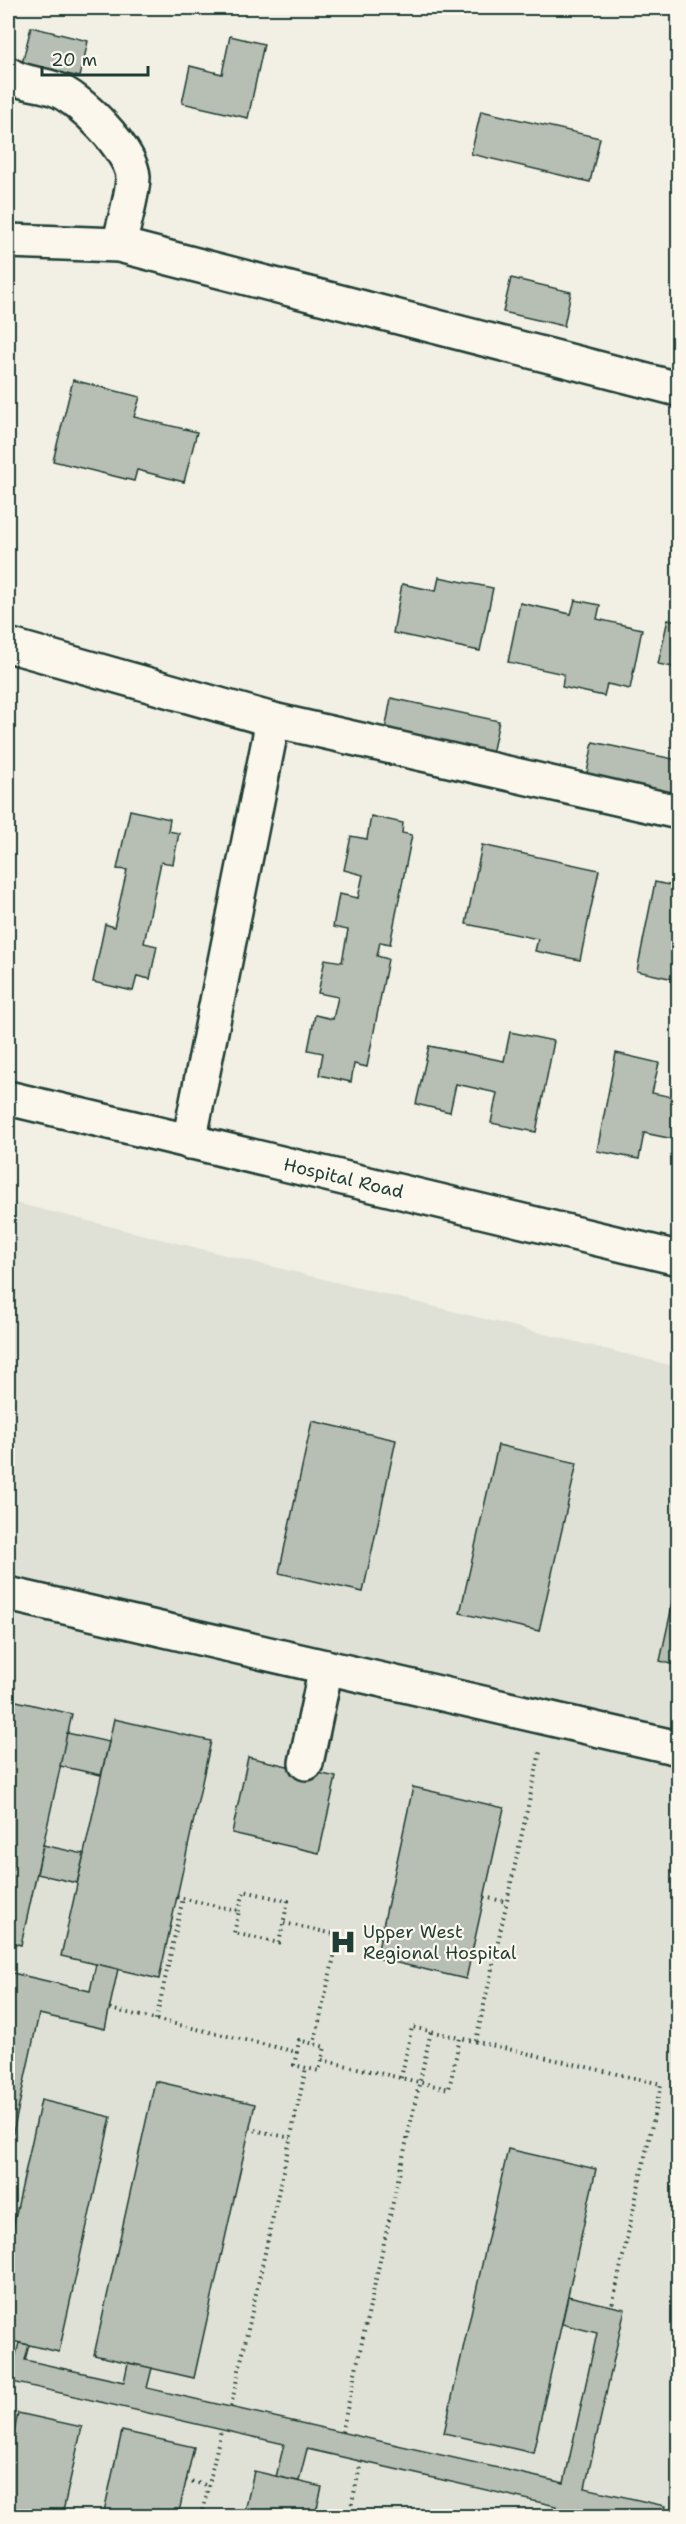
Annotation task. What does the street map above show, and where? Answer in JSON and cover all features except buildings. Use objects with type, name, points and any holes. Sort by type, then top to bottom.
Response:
[{"type":"street","points":[[8,74],[18,81],[57,89],[91,112],[128,161],[133,176],[119,245]]},
{"type":"street","points":[[8,241],[119,245],[678,389]]},
{"type":"street","points":[[8,645],[273,720],[678,812]]},
{"type":"street","points":[[189,1142],[273,720]]},
{"type":"street","name":"Hospital Road","points":[[8,1098],[678,1258]]},
{"type":"street","points":[[8,1594],[678,1748]]},
{"type":"street","points":[[306,1763],[326,1667]]},
{"type":"path","points":[[476,2041],[547,1718]]},
{"type":"path","points":[[244,1891],[288,1901],[279,1943],[234,1933],[239,1911],[244,1891]]},
{"type":"path","points":[[177,1897],[239,1911]]},
{"type":"path","points":[[484,1897],[507,1902]]},
{"type":"path","points":[[156,2020],[183,1898]]},
{"type":"path","points":[[284,1923],[339,1935],[314,2044]]},
{"type":"path","points":[[110,2009],[297,2052]]},
{"type":"path","points":[[401,2078],[412,2027],[661,2084],[612,2306]]},
{"type":"path","points":[[342,2432],[432,2031]]},
{"type":"path","points":[[322,2060],[449,2089],[460,2038]]},
{"type":"path","points":[[299,2040],[314,2044],[325,2047],[319,2071],[294,2065],[299,2040]]},
{"type":"path","points":[[231,2406],[306,2068]]},
{"type":"path","points":[[249,2129],[291,2138]]},
{"type":"path","points":[[202,2517],[221,2430]]},
{"type":"path","points":[[349,2517],[361,2462]]},
{"type":"path","points":[[186,2481],[209,2486]]},
{"type":"shaded area","name":"Upper West Regional Hospital","points":[[8,1201],[678,1367],[678,2516],[8,2516]]},
{"type":"place","name":"Upper West Regional Hospital","points":[[343,1942]]}]
